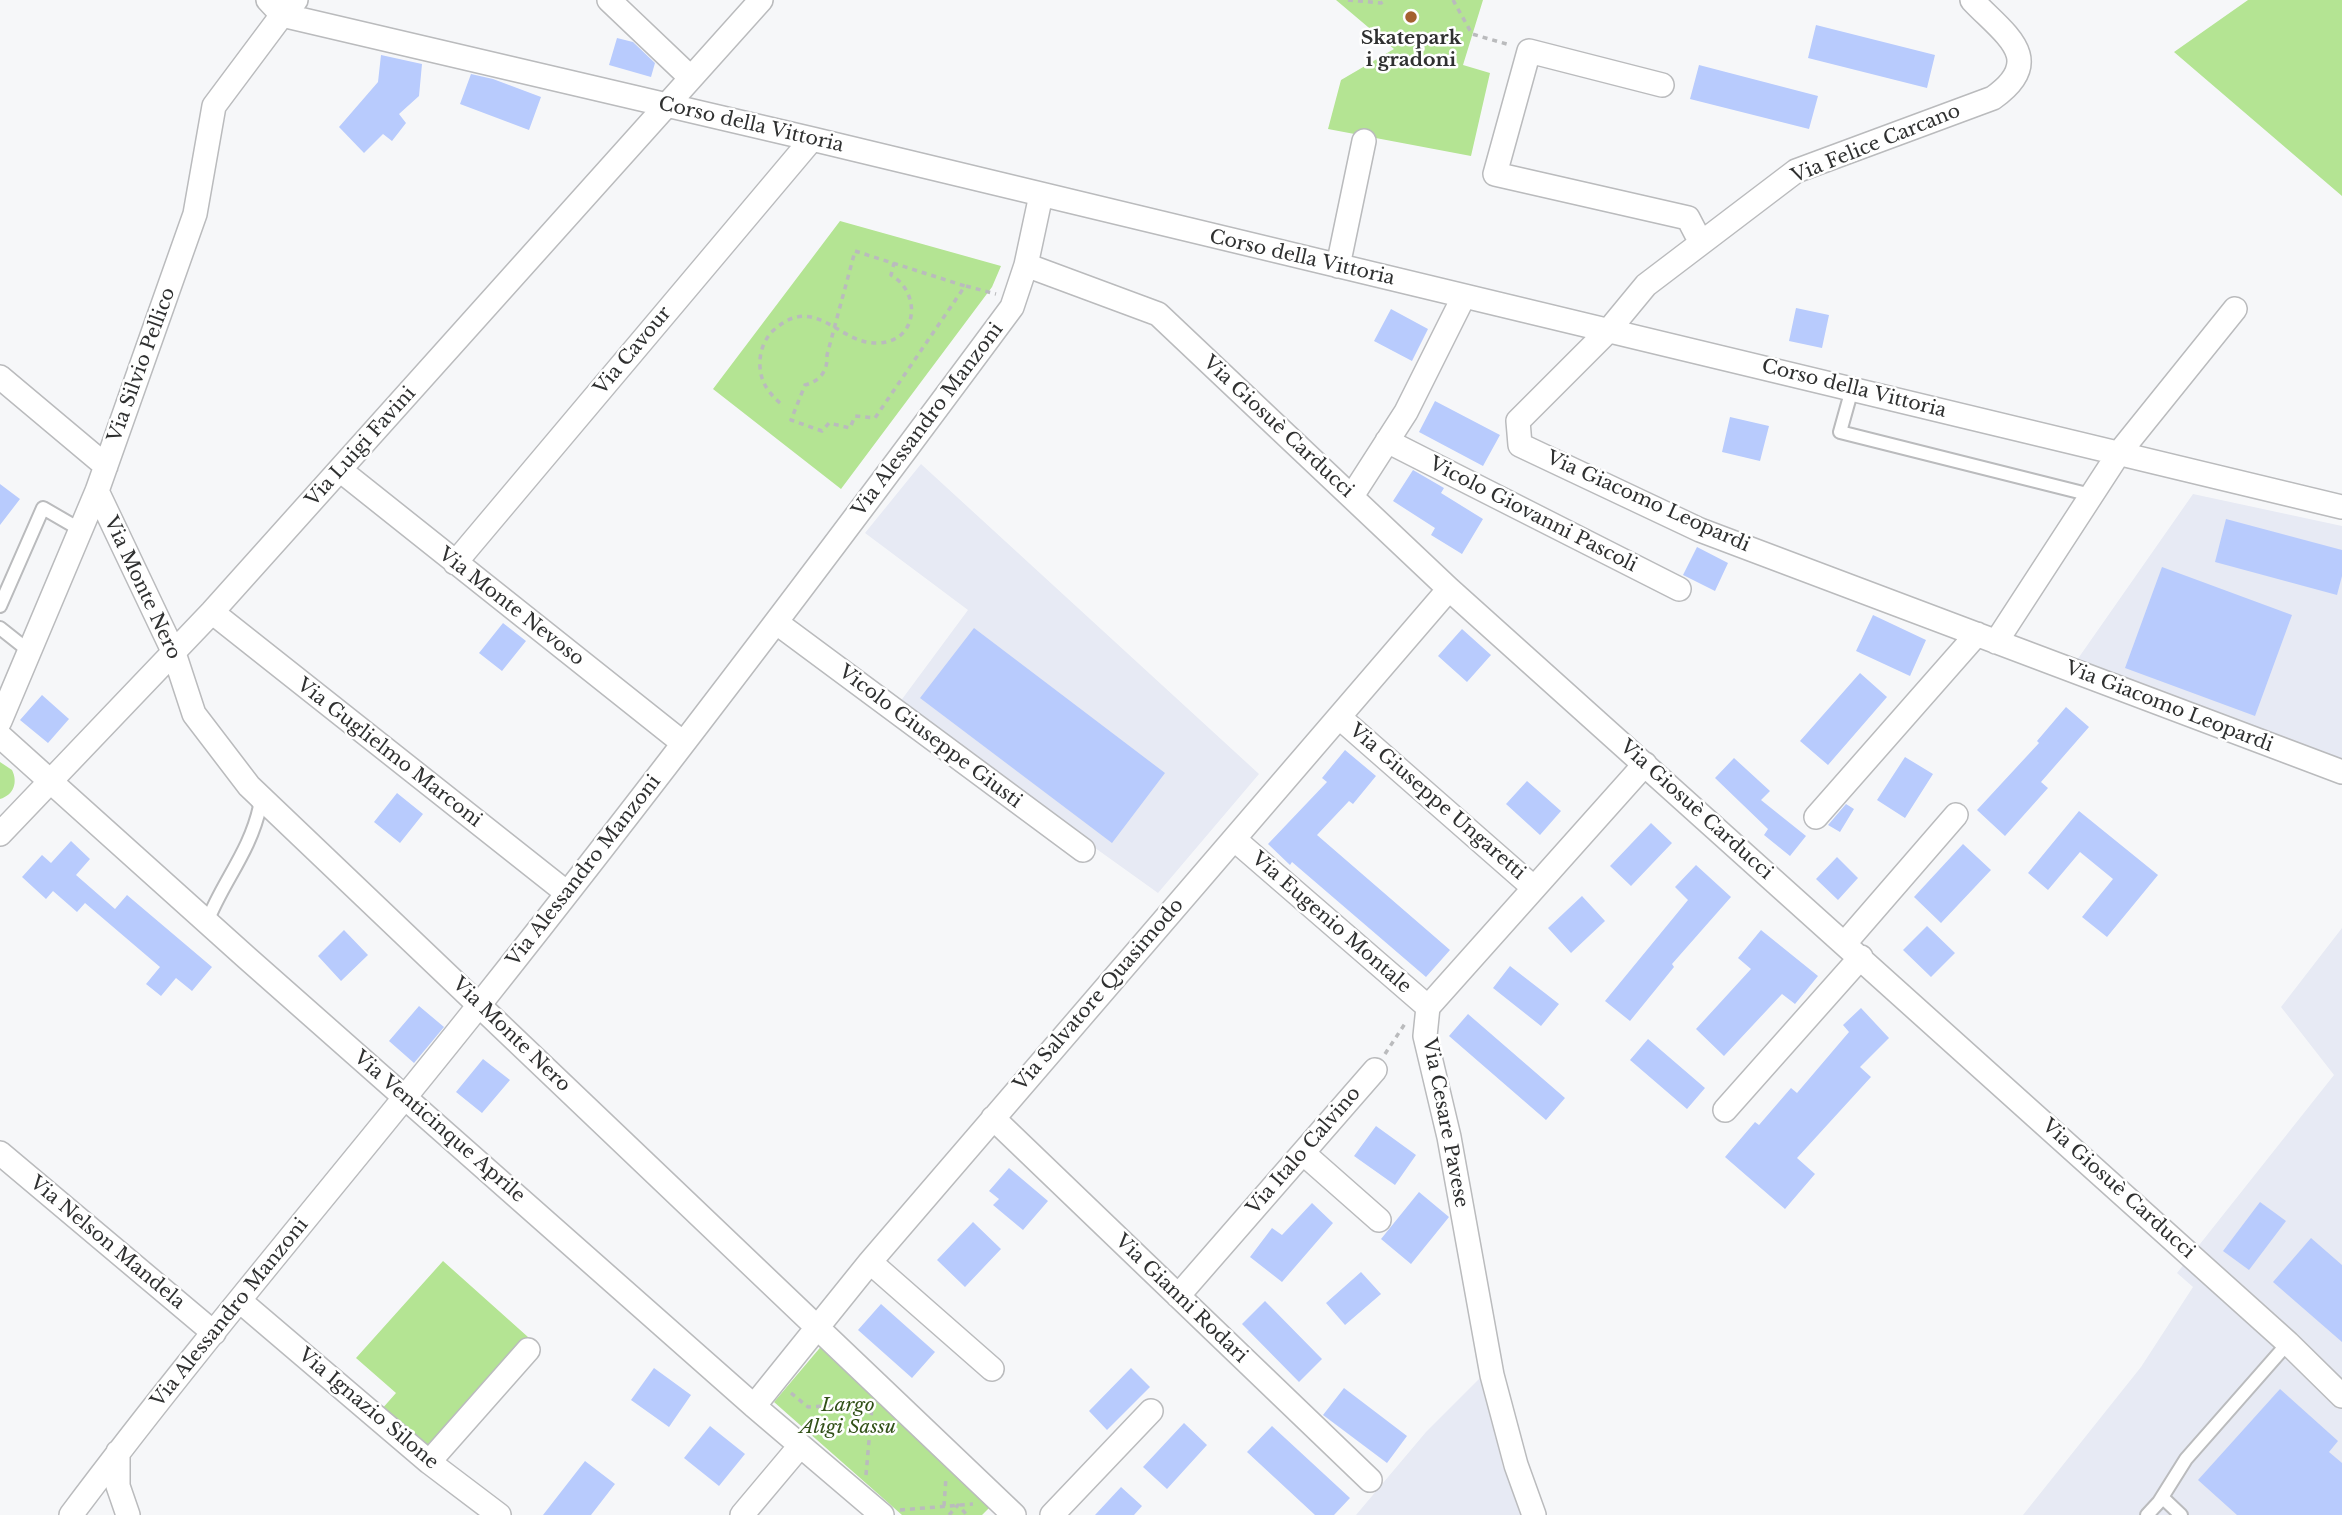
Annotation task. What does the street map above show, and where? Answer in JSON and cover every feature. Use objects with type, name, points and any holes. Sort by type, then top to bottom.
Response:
[{"type":"street","points":[[609,0],[691,78]]},
{"type":"street","name":"Via Luigi Favini","points":[[0,834],[212,612],[761,0]]},
{"type":"street","name":"Via Felice Carcano","points":[[1608,331],[1646,285],[1796,171],[1993,98],[2008,87],[2019,72],[2020,58],[2016,46],[1972,0]]},
{"type":"street","name":"Corso della Vittoria","points":[[282,5],[666,105],[2342,507]]},
{"type":"street","name":"Via Silvio Pellico","points":[[0,721],[97,491],[195,214],[214,106],[282,5]]},
{"type":"street","points":[[1662,85],[1528,51],[1495,174],[1688,218],[1701,243]]},
{"type":"street","name":"Via Cavour","points":[[455,563],[812,139]]},
{"type":"street","points":[[1338,266],[1364,141]]},
{"type":"street","name":"Via Alessandro Manzoni","points":[[71,1515],[118,1452],[479,1005],[778,623],[1012,307],[1026,265],[1041,195]]},
{"type":"street","name":"Via Giosuè Carducci","points":[[1026,265],[1158,314],[1449,589],[2288,1343],[2342,1396]]},
{"type":"street","points":[[1352,496],[1406,412],[1464,296]]},
{"type":"street","points":[[1816,817],[1987,638],[2119,453],[2235,309]]},
{"type":"street","name":"Via Giacomo Leopardi","points":[[1608,331],[1518,421],[1520,445],[1700,530],[2342,772]]},
{"type":"street","points":[[0,377],[106,466]]},
{"type":"street","name":"Vicolo Giovanni Pascoli","points":[[1387,441],[1679,589]]},
{"type":"street","name":"Via Monte Nevoso","points":[[340,470],[683,743]]},
{"type":"street","name":"Via Monte Nero","points":[[97,491],[174,653],[194,714],[249,786],[817,1328],[874,1394],[1006,1512]]},
{"type":"street","name":"Via Salvatore Quasimodo","points":[[754,1406],[870,1262],[1449,589]]},
{"type":"street","name":"Via Guglielmo Marconi","points":[[212,612],[566,893]]},
{"type":"street","name":"Vicolo Giuseppe Giusti","points":[[778,623],[1083,850]]},
{"type":"street","name":"Via Giuseppe Ungaretti","points":[[1339,717],[1534,888]]},
{"type":"street","name":"Via Venticinque Aprile","points":[[0,736],[404,1097],[754,1406],[882,1515]]},
{"type":"street","points":[[1428,1007],[1645,764]]},
{"type":"street","points":[[1725,1110],[1956,816]]},
{"type":"street","name":"Via Eugenio Montale","points":[[1234,839],[1428,1007]]},
{"type":"street","name":"Via Cesare Pavese","points":[[1428,1007],[1425,1036],[1449,1137],[1492,1375],[1516,1465],[1534,1515]]},
{"type":"street","name":"Via Italo Calvino","points":[[1178,1296],[1375,1070]]},
{"type":"street","name":"Via Gianni Rodari","points":[[993,1118],[1370,1480]]},
{"type":"street","name":"Via Nelson Mandela","points":[[0,1153],[214,1333]]},
{"type":"street","points":[[1303,1153],[1379,1220]]},
{"type":"street","points":[[870,1262],[992,1368]]},
{"type":"street","name":"Via Ignazio Silone","points":[[240,1301],[429,1462],[499,1515]]},
{"type":"street","points":[[429,1462],[528,1350]]},
{"type":"street","points":[[1052,1515],[1151,1411]]},
{"type":"street","points":[[742,1515],[800,1446]]},
{"type":"street","points":[[118,1452],[118,1486],[128,1515]]},
{"type":"lane","points":[[1852,389],[1840,432],[2091,495]]},
{"type":"lane","points":[[0,606],[43,508],[81,530]]},
{"type":"lane","points":[[0,628],[29,651]]},
{"type":"lane","points":[[206,922],[255,828],[260,806],[249,786]]},
{"type":"lane","points":[[2147,1515],[2186,1459],[2288,1343]]},
{"type":"lane","points":[[2162,1497],[2181,1515]]},
{"type":"path","points":[[1348,0],[1381,3],[1386,0]]},
{"type":"path","points":[[1454,0],[1472,34],[1528,51]]},
{"type":"path","points":[[965,286],[875,418],[855,416],[850,428],[829,423],[822,431],[790,420],[805,384],[817,380],[825,370],[855,251],[1015,299]]},
{"type":"path","points":[[780,403],[766,389],[760,370],[761,351],[771,332],[788,320],[808,316],[818,317],[867,342],[886,343],[902,333],[912,317],[913,307],[906,287],[891,275],[894,263]]},
{"type":"path","name":"Via Italo Calvino","points":[[1375,1070],[1406,1022],[1428,1007]]},
{"type":"path","points":[[775,1380],[808,1407],[874,1394],[866,1483],[855,1492]]},
{"type":"path","points":[[892,1515],[897,1510],[995,1502],[1006,1512]]},
{"type":"path","points":[[949,1515],[958,1505]]},
{"type":"path","points":[[958,1505],[967,1515]]},
{"type":"shaded area","points":[[921,464],[1259,774],[1158,893],[897,706],[968,610],[865,533]]},
{"type":"shaded area","points":[[2193,494],[2342,526],[2342,768],[2077,660]]},
{"type":"shaded area","points":[[2342,928],[2342,1515],[2023,1515],[2141,1367],[2193,1287],[2177,1273],[2334,1075],[2281,1007]]},
{"type":"shaded area","points":[[1481,1377],[1503,1467],[1522,1515],[1356,1515],[1426,1432]]},
{"type":"green space","points":[[1336,0],[1483,0],[1463,65],[1490,73],[1471,156],[1328,129],[1341,80],[1394,49]]},
{"type":"green space","points":[[2248,0],[2342,0],[2342,196],[2174,52]]},
{"type":"green space","points":[[840,221],[1001,266],[992,287],[841,489],[713,389]]},
{"type":"green space","points":[[0,762],[12,770],[15,779],[12,791],[0,799]]},
{"type":"green space","points":[[443,1261],[528,1337],[427,1451],[381,1410],[396,1393],[356,1358]]},
{"type":"green space","name":"Largo Aligi Sassu","points":[[824,1343],[995,1502],[982,1515],[902,1515],[774,1402]]},
{"type":"building","points":[[1816,25],[1935,55],[1927,88],[1808,58]]},
{"type":"building","points":[[617,38],[633,42],[655,63],[651,77],[609,65]]},
{"type":"building","points":[[381,55],[422,64],[419,96],[399,114],[406,123],[392,141],[383,134],[364,153],[339,127],[378,82]]},
{"type":"building","points":[[1699,65],[1818,96],[1809,129],[1690,99]]},
{"type":"building","points":[[471,74],[493,79],[541,97],[529,130],[460,104]]},
{"type":"building","points":[[1796,308],[1829,315],[1822,348],[1789,341]]},
{"type":"building","points":[[1391,309],[1428,329],[1412,361],[1374,341]]},
{"type":"building","points":[[1435,401],[1500,435],[1483,466],[1419,432]]},
{"type":"building","points":[[1730,417],[1769,426],[1760,461],[1722,452]]},
{"type":"building","points":[[1413,470],[1444,488],[1441,493],[1483,519],[1462,554],[1431,535],[1435,528],[1393,501]]},
{"type":"building","points":[[0,484],[20,499],[0,525]]},
{"type":"building","points":[[2226,519],[2342,550],[2342,576],[2337,595],[2215,562]]},
{"type":"building","points":[[1697,547],[1728,563],[1715,591],[1683,575]]},
{"type":"building","points":[[2162,567],[2292,615],[2255,716],[2125,668]]},
{"type":"building","points":[[1873,615],[1926,640],[1910,676],[1856,651]]},
{"type":"building","points":[[503,623],[526,641],[502,671],[479,653]]},
{"type":"building","points":[[974,628],[1165,773],[1112,843],[920,698]]},
{"type":"building","points":[[1462,629],[1491,655],[1467,682],[1438,656]]},
{"type":"building","points":[[1860,673],[1887,697],[1828,765],[1800,741]]},
{"type":"building","points":[[42,695],[69,719],[48,743],[20,720]]},
{"type":"building","points":[[2066,707],[2089,727],[2041,782],[2048,788],[2005,836],[1977,810],[2039,743],[2037,741]]},
{"type":"building","points":[[1345,750],[1376,776],[1353,804],[1349,801],[1317,835],[1450,950],[1426,977],[1268,844],[1327,782],[1322,778]]},
{"type":"building","points":[[1905,757],[1933,774],[1905,818],[1877,800]]},
{"type":"building","points":[[1734,758],[1770,791],[1761,800],[1806,836],[1790,856],[1764,835],[1768,829],[1715,778]]},
{"type":"building","points":[[1527,781],[1561,811],[1540,835],[1506,804]]},
{"type":"building","points":[[397,793],[423,814],[400,843],[374,822]]},
{"type":"building","points":[[1846,804],[1854,809],[1840,832],[1828,825]]},
{"type":"building","points":[[2079,811],[2158,875],[2107,937],[2082,917],[2113,879],[2080,852],[2048,890],[2028,873]]},
{"type":"building","points":[[1651,823],[1672,843],[1631,886],[1610,866]]},
{"type":"building","points":[[71,841],[90,859],[76,875],[115,909],[127,895],[212,967],[192,991],[176,978],[161,996],[146,984],[160,967],[85,903],[77,912],[53,891],[46,899],[22,877],[42,855],[51,863]]},
{"type":"building","points":[[1963,844],[1991,870],[1941,923],[1914,897]]},
{"type":"building","points":[[1837,857],[1858,878],[1838,900],[1816,879]]},
{"type":"building","points":[[1696,865],[1731,897],[1672,964],[1674,967],[1630,1021],[1605,1001],[1688,900],[1675,887]]},
{"type":"building","points":[[1582,896],[1605,921],[1571,953],[1548,928]]},
{"type":"building","points":[[1927,926],[1955,953],[1931,977],[1903,950]]},
{"type":"building","points":[[344,930],[368,955],[341,981],[318,956]]},
{"type":"building","points":[[1761,930],[1818,976],[1795,1004],[1782,994],[1724,1056],[1696,1029],[1751,969],[1738,958]]},
{"type":"building","points":[[1510,966],[1559,1004],[1541,1026],[1493,988]]},
{"type":"building","points":[[419,1006],[444,1027],[414,1063],[389,1041]]},
{"type":"building","points":[[1861,1008],[1889,1038],[1860,1067],[1871,1077],[1797,1158],[1815,1174],[1785,1209],[1725,1157],[1755,1122],[1759,1125],[1791,1088],[1797,1093],[1849,1032],[1843,1025]]},
{"type":"building","points":[[1468,1014],[1565,1098],[1546,1120],[1449,1036]]},
{"type":"building","points":[[1648,1039],[1705,1088],[1687,1109],[1630,1060]]},
{"type":"building","points":[[483,1059],[510,1080],[482,1113],[456,1092]]},
{"type":"building","points":[[1376,1126],[1416,1155],[1395,1185],[1354,1156]]},
{"type":"building","points":[[1009,1168],[1048,1201],[1023,1230],[993,1205],[999,1199],[989,1191]]},
{"type":"building","points":[[1419,1192],[1449,1217],[1411,1264],[1381,1239]]},
{"type":"building","points":[[2260,1202],[2286,1221],[2249,1270],[2223,1251]]},
{"type":"building","points":[[1312,1203],[1333,1223],[1282,1282],[1250,1257],[1272,1228],[1282,1235]]},
{"type":"building","points":[[973,1222],[1001,1249],[965,1287],[937,1260]]},
{"type":"building","points":[[2311,1238],[2342,1265],[2342,1342],[2273,1282]]},
{"type":"building","points":[[1361,1272],[1381,1294],[1345,1325],[1326,1303]]},
{"type":"building","points":[[1265,1301],[1322,1359],[1299,1382],[1242,1324]]},
{"type":"building","points":[[881,1304],[935,1352],[912,1378],[858,1330]]},
{"type":"building","points":[[654,1368],[691,1395],[669,1427],[631,1400]]},
{"type":"building","points":[[1131,1368],[1150,1387],[1107,1430],[1089,1411]]},
{"type":"building","points":[[1344,1388],[1407,1436],[1387,1463],[1323,1415]]},
{"type":"building","points":[[2280,1389],[2338,1441],[2329,1452],[2342,1463],[2342,1515],[2237,1515],[2198,1480]]},
{"type":"building","points":[[1184,1423],[1207,1445],[1167,1489],[1143,1467]]},
{"type":"building","points":[[710,1426],[745,1454],[719,1486],[684,1458]]},
{"type":"building","points":[[1272,1426],[1350,1498],[1334,1515],[1315,1515],[1247,1452]]},
{"type":"building","points":[[585,1461],[615,1484],[591,1515],[543,1515]]},
{"type":"building","points":[[1121,1487],[1142,1506],[1134,1515],[1095,1515]]},
{"type":"place","name":"Skatepark i gradoni","points":[[1411,17]]}]
